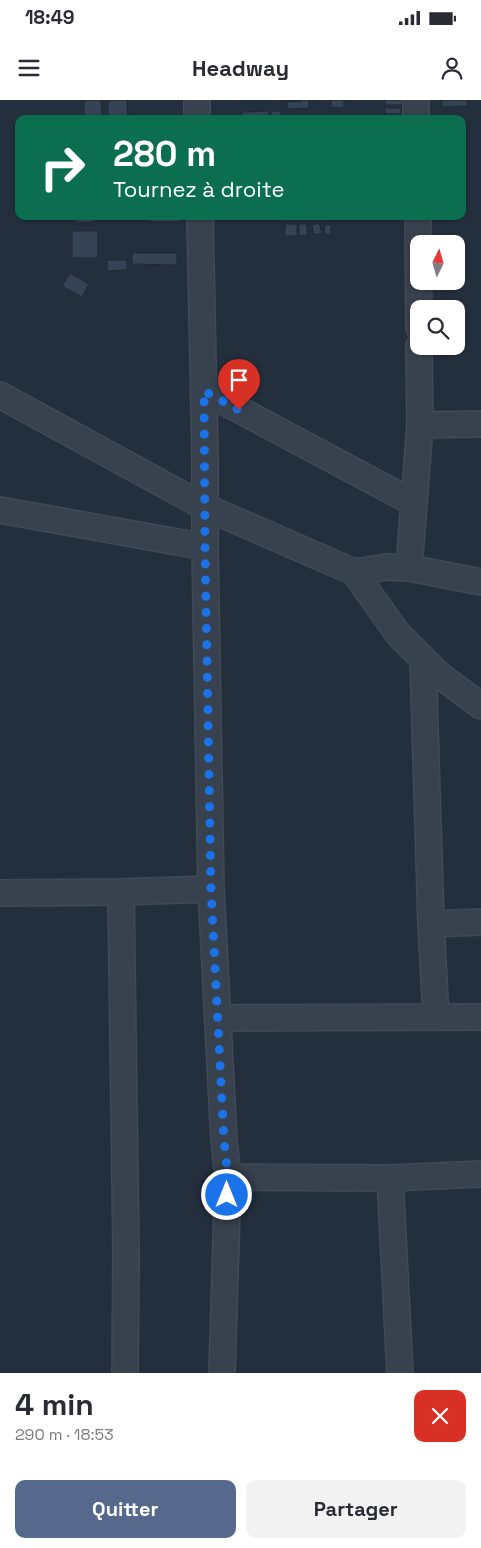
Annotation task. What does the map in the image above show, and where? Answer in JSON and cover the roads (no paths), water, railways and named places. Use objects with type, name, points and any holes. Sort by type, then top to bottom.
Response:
[{"type":"street","points":[[197,100],[197,115]]},
{"type":"street","points":[[416,100],[416,115]]},
{"type":"street","points":[[200,220],[211,889],[224,1141],[228,1177],[222,1373]]},
{"type":"street","points":[[418,220],[419,300]]},
{"type":"street","points":[[409,568],[420,425],[419,355]]},
{"type":"street","points":[[204,391],[414,503]]},
{"type":"street","points":[[0,395],[205,507],[354,572],[398,634],[438,674],[481,706]]},
{"type":"street","points":[[420,425],[481,424]]},
{"type":"street","points":[[0,510],[205,547]]},
{"type":"street","points":[[354,572],[387,567],[409,568],[481,582]]},
{"type":"street","points":[[423,659],[436,1017]]},
{"type":"street","points":[[0,893],[211,889]]},
{"type":"street","points":[[121,892],[126,1252],[125,1373]]},
{"type":"street","points":[[432,924],[481,922]]},
{"type":"street","points":[[218,1018],[481,1017]]},
{"type":"street","points":[[228,1177],[390,1178],[481,1174]]},
{"type":"street","points":[[390,1178],[400,1373]]}]
